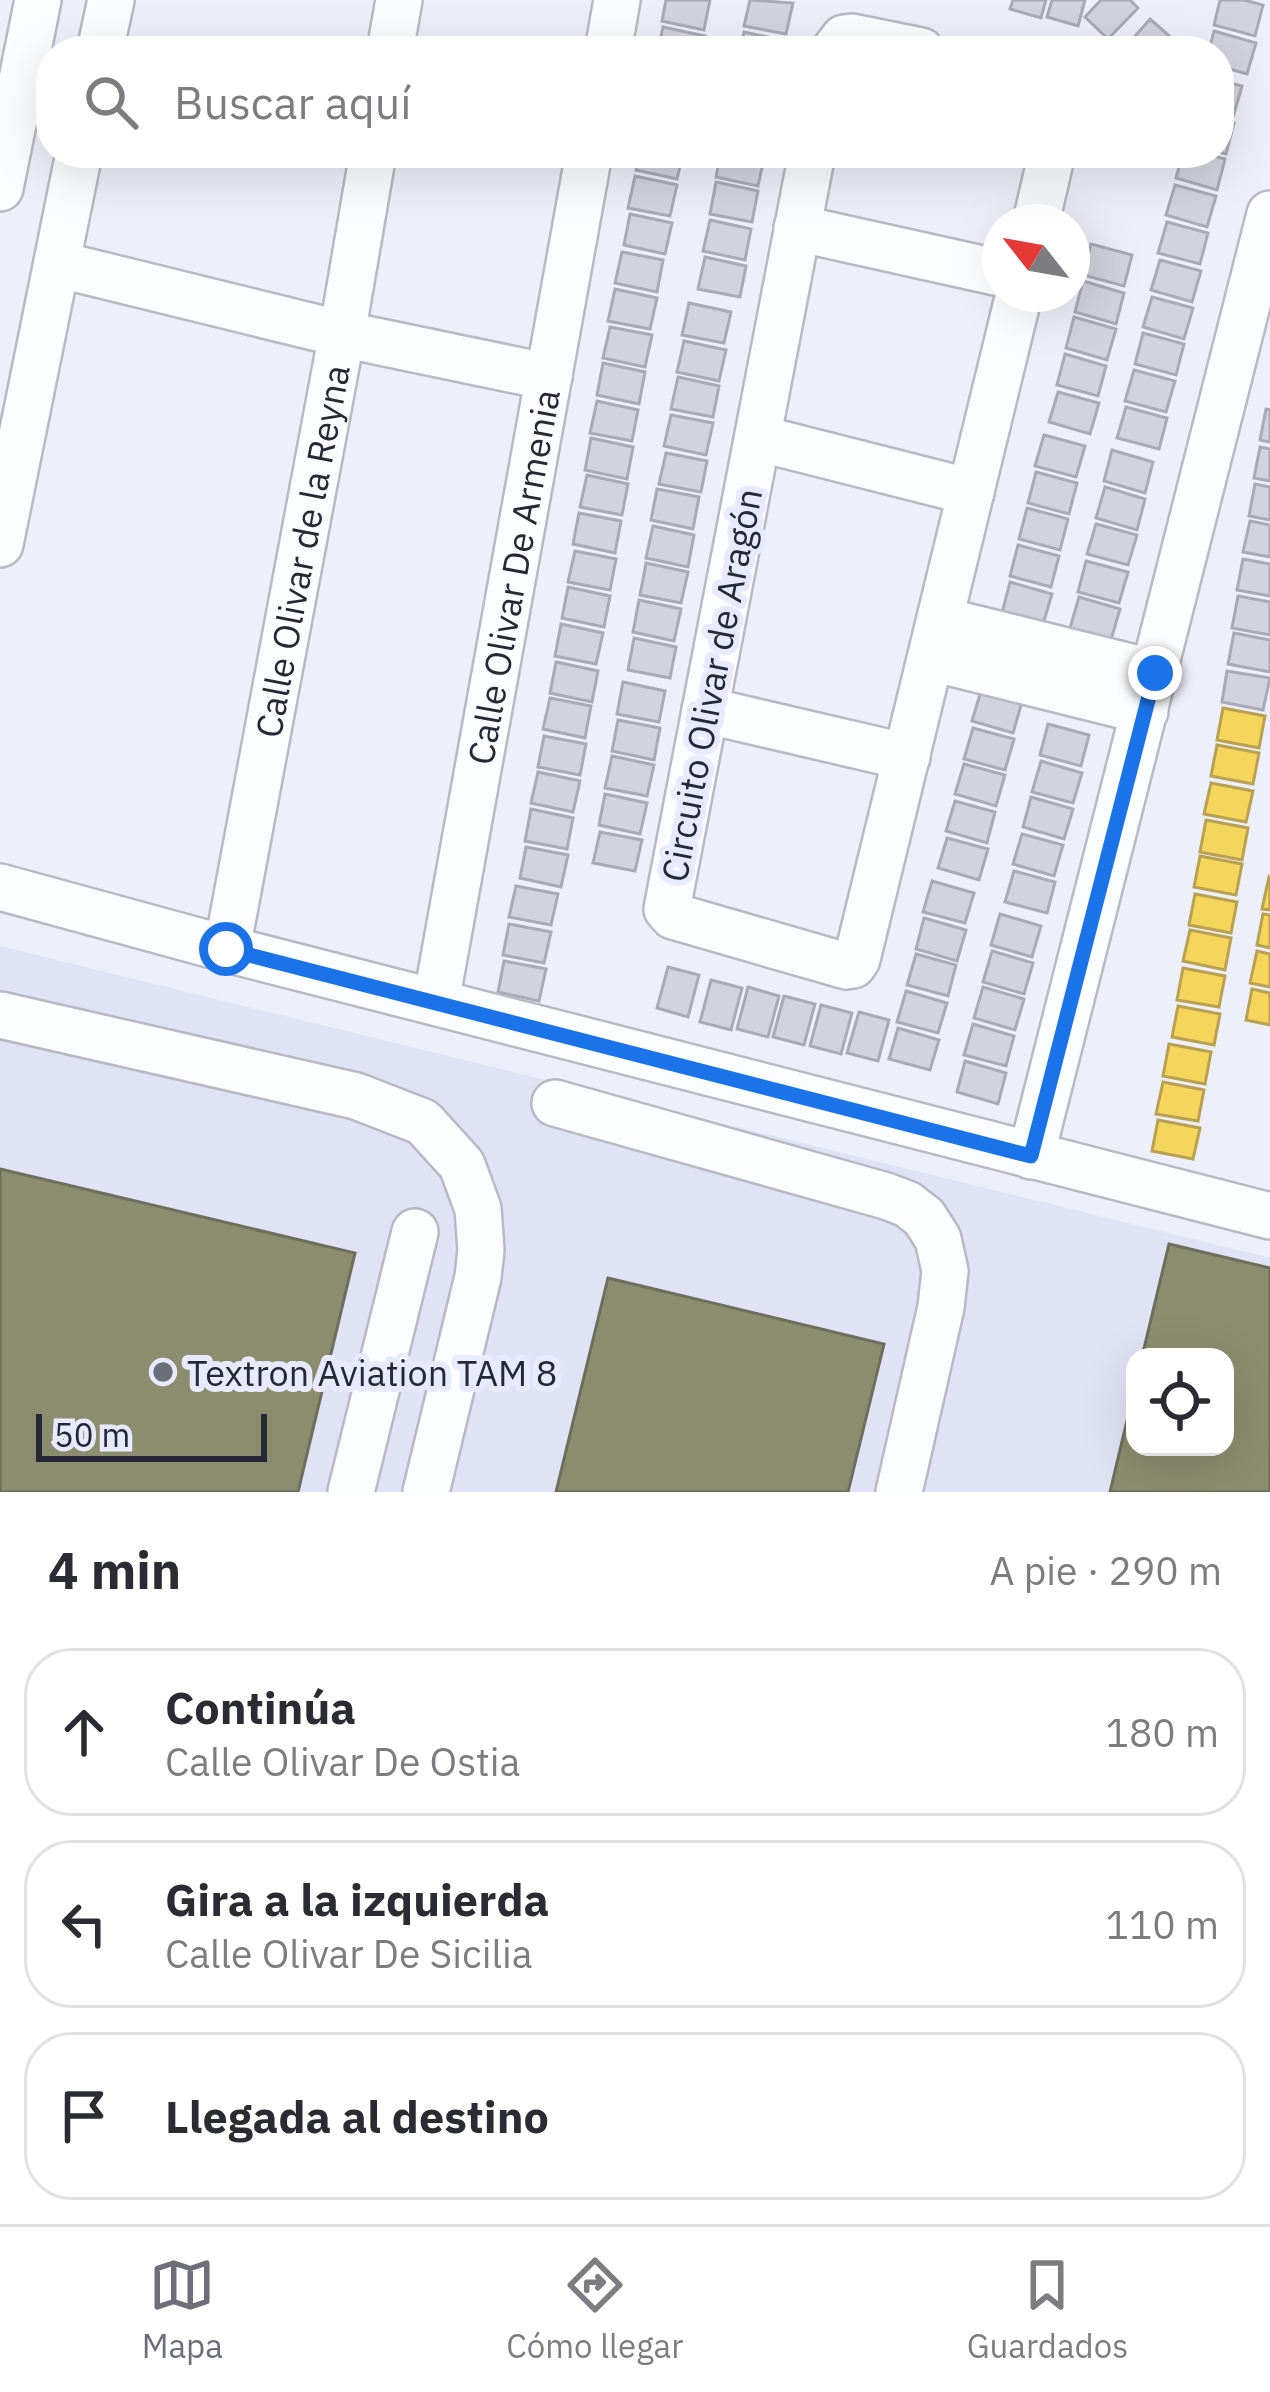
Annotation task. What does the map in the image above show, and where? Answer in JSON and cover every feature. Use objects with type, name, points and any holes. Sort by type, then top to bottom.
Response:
[{"type":"street","points":[[0,188],[38,0]]},
{"type":"street","points":[[105,36],[111,0]]},
{"type":"street","points":[[393,36],[399,0]]},
{"type":"street","points":[[611,36],[617,0]]},
{"type":"street","points":[[0,544],[77,168]]},
{"type":"street","name":"Calle Olivar de la Reyna","points":[[226,949],[370,168]]},
{"type":"street","name":"Calle Olivar De Armenia","points":[[436,1002],[586,168]]},
{"type":"street","name":"Circuito Olivar de Aragón","points":[[809,168],[668,913],[678,919],[846,966],[857,959],[1015,312]]},
{"type":"street","points":[[1040,204],[1049,168]]},
{"type":"street","points":[[1031,1156],[1270,214]]},
{"type":"street","points":[[797,228],[982,269]]},
{"type":"street","points":[[57,264],[342,334],[549,377]]},
{"type":"street","points":[[758,438],[971,492]]},
{"type":"street","points":[[936,639],[1150,692]]},
{"type":"street","points":[[705,710],[907,757]]},
{"type":"street","points":[[0,887],[1270,1216]]},
{"type":"street","points":[[0,1015],[356,1096],[423,1123],[462,1165],[478,1209],[481,1250],[426,1492]]},
{"type":"street","points":[[554,1103],[886,1196],[924,1217],[938,1239],[945,1270],[899,1492]]},
{"type":"street","points":[[351,1492],[415,1232]]},
{"type":"shaded area","points":[[0,946],[1270,1258],[1270,1492],[0,1492]]},
{"type":"building: Viviendas","points":[[1223,708],[1265,716],[1259,748],[1217,740]]},
{"type":"building: Viviendas","points":[[1217,745],[1259,753],[1253,784],[1211,776]]},
{"type":"building: Viviendas","points":[[1211,783],[1253,791],[1246,822],[1204,814]]},
{"type":"building: Viviendas","points":[[1206,820],[1248,828],[1242,860],[1200,852]]},
{"type":"building: Viviendas","points":[[1200,856],[1242,864],[1236,895],[1194,887]]},
{"type":"building: Viviendas","points":[[1270,878],[1270,910],[1262,909]]},
{"type":"building: Viviendas","points":[[1195,894],[1237,902],[1231,933],[1189,925]]},
{"type":"building: Viviendas","points":[[1263,914],[1270,915],[1270,948],[1257,945]]},
{"type":"building: Viviendas","points":[[1190,930],[1231,938],[1225,970],[1183,961]]},
{"type":"building: Viviendas","points":[[1257,951],[1270,954],[1270,987],[1250,983]]},
{"type":"building: Viviendas","points":[[1183,968],[1225,976],[1219,1007],[1177,1000]]},
{"type":"building: Viviendas","points":[[1252,989],[1270,993],[1270,1025],[1246,1020]]},
{"type":"building: Viviendas","points":[[1178,1006],[1220,1014],[1214,1045],[1172,1037]]},
{"type":"building: Viviendas","points":[[1169,1044],[1211,1052],[1205,1084],[1163,1076]]},
{"type":"building: Viviendas","points":[[1163,1082],[1204,1090],[1198,1121],[1156,1114]]},
{"type":"building: Viviendas","points":[[1158,1120],[1200,1128],[1193,1159],[1152,1151]]},
{"type":"building: Industria","name":"Textron Aviation TAM 8","points":[[0,1169],[355,1253],[298,1492],[0,1492]]},
{"type":"building: Industria","points":[[1169,1244],[1270,1268],[1270,1492],[1110,1492],[1126,1425],[1126,1456],[1234,1456],[1234,1348],[1144,1348]]},
{"type":"building: Industria","points":[[608,1278],[884,1344],[848,1492],[556,1492]]},
{"type":"building: Otros","points":[[666,0],[710,0],[704,30],[662,21]]},
{"type":"building: Otros","points":[[750,0],[793,3],[786,34],[744,26]]},
{"type":"building: Otros","points":[[1013,0],[1046,0],[1041,18],[1010,9]]},
{"type":"building: Otros","points":[[1052,0],[1085,0],[1078,26],[1047,17]]},
{"type":"building: Otros","points":[[1101,0],[1130,0],[1138,8],[1111,36],[1085,17]]},
{"type":"building: Otros","points":[[1220,0],[1263,5],[1255,36],[1214,25]]},
{"type":"building: Otros","points":[[1150,19],[1169,36],[1135,36]]},
{"type":"building: Otros","points":[[663,27],[705,36],[661,36]]},
{"type":"building: Otros","points":[[1234,37],[1256,43],[1247,74],[1234,70]]},
{"type":"building: Otros","points":[[1234,84],[1242,86],[1234,114]]},
{"type":"building: Otros","points":[[636,168],[680,168],[677,179]]},
{"type":"building: Otros","points":[[718,168],[762,168],[758,186],[716,177]]},
{"type":"building: Otros","points":[[1179,168],[1223,168],[1217,190],[1176,178]]},
{"type":"building: Otros","points":[[635,176],[677,185],[670,216],[628,208]]},
{"type":"building: Otros","points":[[716,182],[758,191],[752,222],[710,214]]},
{"type":"building: Otros","points":[[1175,185],[1216,196],[1207,227],[1166,215]]},
{"type":"building: Otros","points":[[630,214],[672,223],[665,254],[624,245]]},
{"type":"building: Otros","points":[[710,220],[751,229],[745,260],[703,251]]},
{"type":"building: Otros","points":[[1167,222],[1208,233],[1200,264],[1158,253]]},
{"type":"building: Otros","points":[[1091,244],[1132,255],[1124,286],[1090,277]]},
{"type":"building: Otros","points":[[622,252],[663,260],[657,292],[615,283]]},
{"type":"building: Otros","points":[[705,257],[746,266],[740,297],[698,289]]},
{"type":"building: Otros","points":[[1160,260],[1201,271],[1192,302],[1151,290]]},
{"type":"building: Otros","points":[[1090,283],[1124,293],[1116,324],[1075,312],[1090,312]]},
{"type":"building: Otros","points":[[615,289],[657,298],[650,329],[608,321]]},
{"type":"building: Otros","points":[[1152,297],[1193,308],[1184,339],[1143,327]]},
{"type":"building: Otros","points":[[689,303],[731,312],[724,343],[682,335]]},
{"type":"building: Otros","points":[[1074,317],[1116,329],[1107,360],[1066,348]]},
{"type":"building: Otros","points":[[610,327],[652,335],[645,367],[603,358]]},
{"type":"building: Otros","points":[[1143,333],[1184,344],[1176,375],[1135,364]]},
{"type":"building: Otros","points":[[684,341],[726,350],[719,381],[677,372]]},
{"type":"building: Otros","points":[[1065,354],[1106,366],[1098,396],[1057,385]]},
{"type":"building: Otros","points":[[603,363],[645,372],[639,404],[597,395]]},
{"type":"building: Otros","points":[[1134,370],[1175,381],[1166,412],[1125,401]]},
{"type":"building: Otros","points":[[678,377],[719,386],[713,417],[671,409]]},
{"type":"building: Otros","points":[[1058,392],[1099,403],[1090,434],[1049,422]]},
{"type":"building: Otros","points":[[597,401],[638,410],[632,441],[590,433]]},
{"type":"building: Otros","points":[[1126,407],[1167,418],[1159,449],[1117,438]]},
{"type":"building: Otros","points":[[1266,409],[1270,410],[1270,442],[1260,440]]},
{"type":"building: Otros","points":[[671,415],[713,423],[706,455],[664,446]]},
{"type":"building: Otros","points":[[1044,435],[1085,446],[1076,477],[1035,466]]},
{"type":"building: Otros","points":[[591,438],[633,447],[627,479],[585,470]]},
{"type":"building: Otros","points":[[1260,447],[1270,449],[1270,481],[1254,478]]},
{"type":"building: Otros","points":[[1112,450],[1153,462],[1145,493],[1104,481]]},
{"type":"building: Otros","points":[[666,453],[707,461],[701,492],[659,484]]},
{"type":"building: Otros","points":[[1036,472],[1077,483],[1069,514],[1028,503]]},
{"type":"building: Otros","points":[[587,475],[628,484],[622,515],[580,507]]},
{"type":"building: Otros","points":[[1255,484],[1270,487],[1270,520],[1249,516]]},
{"type":"building: Otros","points":[[1105,487],[1145,499],[1137,530],[1096,518]]},
{"type":"building: Otros","points":[[657,489],[699,497],[693,529],[651,520]]},
{"type":"building: Otros","points":[[1027,508],[1068,519],[1060,550],[1019,539]]},
{"type":"building: Otros","points":[[579,513],[621,521],[615,553],[573,544]]},
{"type":"building: Otros","points":[[1250,521],[1270,525],[1270,557],[1243,552]]},
{"type":"building: Otros","points":[[1096,524],[1137,535],[1128,565],[1087,554]]},
{"type":"building: Otros","points":[[653,526],[694,535],[688,567],[646,558]]},
{"type":"building: Otros","points":[[1018,545],[1059,556],[1051,587],[1010,576]]},
{"type":"building: Otros","points":[[575,551],[616,559],[610,590],[568,582]]},
{"type":"building: Otros","points":[[1243,559],[1270,564],[1270,596],[1237,590]]},
{"type":"building: Otros","points":[[1086,561],[1128,572],[1119,603],[1078,592]]},
{"type":"building: Otros","points":[[646,563],[688,572],[681,603],[640,595]]},
{"type":"building: Otros","points":[[1010,582],[1052,594],[1043,624],[1002,613]]},
{"type":"building: Otros","points":[[568,587],[610,596],[604,627],[562,618]]},
{"type":"building: Otros","points":[[1238,596],[1270,602],[1270,635],[1232,628]]},
{"type":"building: Otros","points":[[1079,597],[1120,609],[1111,640],[1070,628]]},
{"type":"building: Otros","points":[[639,600],[681,609],[674,641],[633,632]]},
{"type":"building: Otros","points":[[561,624],[603,633],[596,664],[555,656]]},
{"type":"building: Otros","points":[[1234,633],[1270,640],[1270,672],[1228,664]]},
{"type":"building: Otros","points":[[634,638],[676,647],[670,678],[628,670]]},
{"type":"building: Otros","points":[[556,662],[598,671],[592,702],[550,693]]},
{"type":"building: Otros","points":[[1227,671],[1270,678],[1263,710],[1222,702]]},
{"type":"building: Otros","points":[[623,682],[665,691],[659,722],[617,714]]},
{"type":"building: Otros","points":[[981,691],[1022,702],[1013,733],[972,721]]},
{"type":"building: Otros","points":[[550,698],[591,706],[585,738],[543,729]]},
{"type":"building: Otros","points":[[618,720],[660,728],[654,760],[612,751]]},
{"type":"building: Otros","points":[[1048,724],[1089,735],[1081,766],[1040,755]]},
{"type":"building: Otros","points":[[973,728],[1014,739],[1005,770],[964,759]]},
{"type":"building: Otros","points":[[544,736],[586,744],[580,775],[538,767]]},
{"type":"building: Otros","points":[[612,756],[654,765],[647,796],[605,788]]},
{"type":"building: Otros","points":[[1041,761],[1082,773],[1073,803],[1032,792]]},
{"type":"building: Otros","points":[[964,764],[1005,775],[996,806],[955,794]]},
{"type":"building: Otros","points":[[538,772],[580,781],[573,812],[531,803]]},
{"type":"building: Otros","points":[[605,794],[647,803],[640,834],[599,825]]},
{"type":"building: Otros","points":[[1031,797],[1073,809],[1064,839],[1023,827]]},
{"type":"building: Otros","points":[[955,801],[995,812],[987,843],[946,831]]},
{"type":"building: Otros","points":[[531,809],[573,818],[567,849],[525,841]]},
{"type":"building: Otros","points":[[600,832],[642,840],[635,871],[593,863]]},
{"type":"building: Otros","points":[[1022,834],[1063,845],[1054,876],[1013,864]]},
{"type":"building: Otros","points":[[947,838],[988,849],[979,880],[938,868]]},
{"type":"building: Otros","points":[[526,847],[568,855],[561,887],[520,878]]},
{"type":"building: Otros","points":[[1014,871],[1055,882],[1047,913],[1005,902]]},
{"type":"building: Otros","points":[[932,881],[974,893],[965,923],[923,912]]},
{"type":"building: Otros","points":[[516,886],[558,894],[551,925],[509,917]]},
{"type":"building: Otros","points":[[1000,914],[1041,926],[1032,957],[991,945]]},
{"type":"building: Otros","points":[[924,918],[966,930],[957,961],[916,949]]},
{"type":"building: Otros","points":[[509,924],[551,932],[544,963],[503,955]]},
{"type":"building: Otros","points":[[992,951],[1033,963],[1024,994],[983,982]]},
{"type":"building: Otros","points":[[916,954],[956,965],[948,996],[907,985]]},
{"type":"building: Otros","points":[[504,961],[546,969],[539,1001],[498,992]]},
{"type":"building: Otros","points":[[668,967],[699,975],[688,1017],[657,1008]]},
{"type":"building: Otros","points":[[711,980],[742,988],[731,1030],[700,1022]]},
{"type":"building: Otros","points":[[748,987],[779,996],[768,1037],[737,1029]]},
{"type":"building: Otros","points":[[983,987],[1024,999],[1015,1030],[974,1018]]},
{"type":"building: Otros","points":[[906,991],[947,1003],[938,1033],[897,1022]]},
{"type":"building: Otros","points":[[784,996],[815,1004],[804,1045],[773,1037]]},
{"type":"building: Otros","points":[[821,1005],[852,1013],[841,1054],[810,1046]]},
{"type":"building: Otros","points":[[859,1012],[889,1020],[878,1061],[847,1053]]},
{"type":"building: Otros","points":[[973,1024],[1014,1036],[1006,1066],[964,1055]]},
{"type":"building: Otros","points":[[898,1028],[939,1040],[930,1070],[889,1059]]},
{"type":"building: Otros","points":[[965,1061],[1006,1073],[998,1104],[957,1092]]},
{"type":"place","name":"Textron Aviation TAM 8","points":[[163,1372]]},
{"type":"route","points":[[226,949],[1031,1156],[1155,673]]}]
